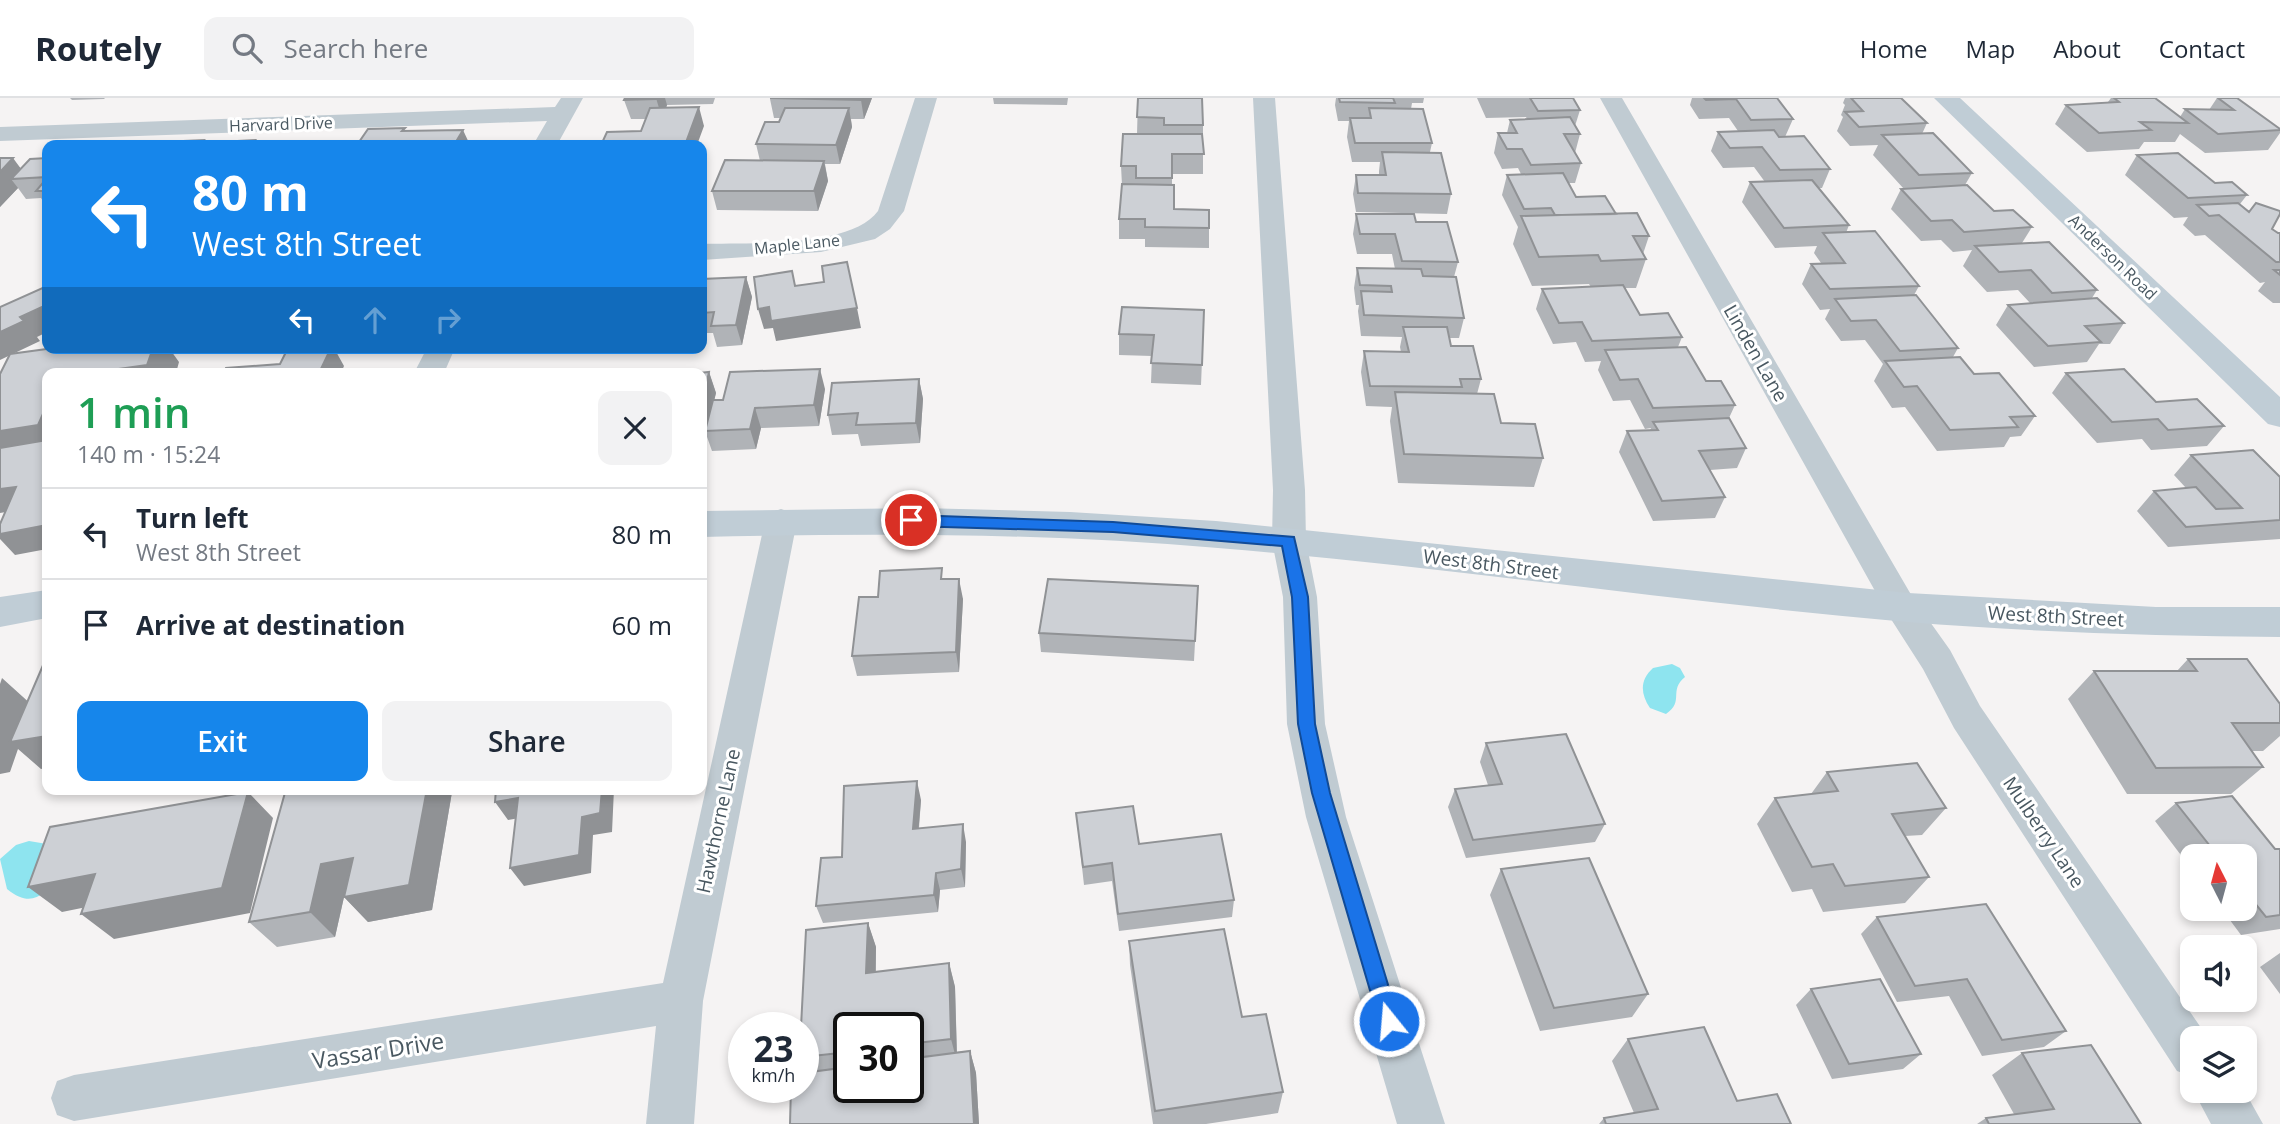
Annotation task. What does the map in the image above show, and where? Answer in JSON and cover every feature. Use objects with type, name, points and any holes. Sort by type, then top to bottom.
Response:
[{"type":"street","name":"Maple Lane","points":[[707,252],[818,245],[855,237],[881,224],[891,211],[926,98]]},
{"type":"street","points":[[1264,98],[1289,490],[1289,541],[1300,597],[1306,724],[1326,817],[1421,1124]]},
{"type":"street","name":"Linden Lane","points":[[1611,98],[1901,607]]},
{"type":"street","name":"Anderson Road","points":[[1946,98],[2280,416]]},
{"type":"street","points":[[548,140],[567,106]]},
{"type":"street","name":"Harvard Drive","points":[[0,134],[567,106]]},
{"type":"street","name":"West 8th Street","points":[[707,524],[937,520],[1113,527],[1289,541],[1628,580],[1901,607],[2071,619],[2280,622]]},
{"type":"street","name":"Hawthorne Lane","points":[[670,1124],[681,1001],[781,521]]},
{"type":"street","points":[[0,612],[42,605]]},
{"type":"street","name":"Mulberry Lane","points":[[1901,607],[1937,660],[1967,716],[2180,1036]]},
{"type":"street","name":"Vassar Drive","points":[[74,1098],[681,1001]]},
{"type":"street","points":[[2225,1103],[2239,1124]]},
{"type":"water","points":[[1672,664],[1680,668],[1685,677],[1678,687],[1675,705],[1666,714],[1650,708],[1644,697],[1643,687],[1653,668]]},
{"type":"water","points":[[29,841],[47,844],[61,877],[42,894],[30,899],[7,889],[0,859],[16,845]]},
{"type":"building","points":[[656,98],[656,99],[624,100]]},
{"type":"building","points":[[770,98],[862,98],[861,100]]},
{"type":"building","points":[[1138,98],[1202,98],[1203,125],[1164,125],[1164,118],[1137,117]]},
{"type":"building","points":[[1339,98],[1393,98],[1395,103],[1340,102]]},
{"type":"building","points":[[1530,98],[1573,98],[1580,110],[1538,111]]},
{"type":"building","points":[[1704,98],[1777,98],[1793,119],[1751,120],[1736,99]]},
{"type":"building","points":[[1851,98],[1901,98],[1927,123],[1859,127],[1845,112],[1863,111]]},
{"type":"building","points":[[2114,98],[2155,98],[2188,123],[2140,122],[2151,130],[2099,133],[2066,105],[2119,102]]},
{"type":"building","points":[[2218,98],[2237,98],[2280,130],[2218,134],[2185,109],[2234,110]]},
{"type":"building","points":[[699,107],[687,140],[603,140],[607,132],[641,131],[650,108]]},
{"type":"building","points":[[785,108],[849,108],[836,145],[756,144],[765,122],[779,122]]},
{"type":"building","points":[[1369,108],[1423,109],[1432,143],[1355,143],[1350,118],[1371,118]]},
{"type":"building","points":[[1570,117],[1580,134],[1564,134],[1581,163],[1531,165],[1522,149],[1507,149],[1498,133],[1517,133],[1510,120]]},
{"type":"building","points":[[368,129],[463,130],[457,140],[360,140]]},
{"type":"building","points":[[1774,130],[1779,137],[1804,136],[1830,169],[1780,170],[1762,147],[1730,148],[1718,132]]},
{"type":"building","points":[[1933,133],[1972,173],[1919,175],[1882,135]]},
{"type":"building","points":[[1123,134],[1202,134],[1204,154],[1172,154],[1172,178],[1136,178],[1136,166],[1121,166]]},
{"type":"building","points":[[1382,152],[1441,153],[1451,194],[1358,193],[1356,175],[1386,175]]},
{"type":"building","points":[[2178,153],[2215,183],[2232,182],[2247,195],[2188,198],[2137,155]]},
{"type":"building","points":[[0,158],[13,158],[0,172]]},
{"type":"building","points":[[42,158],[42,177],[11,179],[30,159]]},
{"type":"building","points":[[725,160],[824,161],[814,191],[712,191]]},
{"type":"building","points":[[1563,173],[1576,197],[1605,196],[1616,214],[1555,215],[1551,208],[1524,209],[1507,175]]},
{"type":"building","points":[[1812,180],[1849,225],[1784,228],[1750,182]]},
{"type":"building","points":[[1122,184],[1174,185],[1174,209],[1209,210],[1209,228],[1145,227],[1145,219],[1119,219]]},
{"type":"building","points":[[1967,185],[1994,211],[2013,210],[2032,227],[1964,232],[1952,220],[1931,221],[1901,189]]},
{"type":"building","points":[[2238,203],[2249,212],[2256,203],[2280,211],[2272,229],[2280,233],[2280,262],[2276,262],[2219,215],[2209,216],[2197,205]]},
{"type":"building","points":[[1637,213],[1649,236],[1633,236],[1646,259],[1601,261],[1598,255],[1539,257],[1521,216]]},
{"type":"building","points":[[1356,214],[1414,214],[1416,222],[1447,222],[1458,262],[1402,261],[1395,234],[1360,234]]},
{"type":"building","points":[[1875,231],[1919,286],[1830,289],[1811,264],[1845,263],[1823,233]]},
{"type":"building","points":[[2049,242],[2097,290],[2052,293],[2031,270],[1999,272],[1975,246]]},
{"type":"building","points":[[847,262],[857,308],[771,321],[769,307],[758,309],[754,277],[792,271],[795,286],[824,282],[822,266]]},
{"type":"building","points":[[1357,268],[1421,269],[1423,276],[1456,277],[1464,318],[1364,315],[1361,291],[1392,292],[1391,286],[1360,285]]},
{"type":"building","points":[[746,277],[736,325],[711,326],[714,312],[707,313],[707,279]]},
{"type":"building","points":[[1623,285],[1640,315],[1668,313],[1682,337],[1592,341],[1582,322],[1559,323],[1542,289]]},
{"type":"building","points":[[42,288],[42,307],[20,317],[24,321],[0,332],[0,307]]},
{"type":"building","points":[[1916,295],[1958,348],[1900,351],[1876,320],[1851,321],[1835,299]]},
{"type":"building","points":[[2097,298],[2124,323],[2085,326],[2101,342],[2048,346],[2008,305]]},
{"type":"building","points":[[1122,307],[1204,310],[1202,365],[1151,363],[1154,335],[1119,334]]},
{"type":"building","points":[[1403,327],[1447,327],[1451,346],[1473,346],[1481,379],[1460,379],[1462,387],[1370,386],[1364,351],[1409,352]]},
{"type":"building","points":[[1686,347],[1706,381],[1721,381],[1735,405],[1653,408],[1638,379],[1620,380],[1605,350]]},
{"type":"building","points":[[42,350],[42,354],[151,354],[147,365],[126,368],[42,368],[42,416],[38,425],[0,431],[0,374],[10,354]]},
{"type":"building","points":[[285,354],[328,354],[321,368],[226,368],[280,364]]},
{"type":"building","points":[[1960,357],[1974,374],[1999,373],[2035,416],[2010,417],[2018,427],[1950,430],[1917,386],[1904,387],[1885,361]]},
{"type":"building","points":[[820,369],[814,405],[755,408],[750,429],[707,431],[713,400],[723,400],[730,372]]},
{"type":"building","points":[[2124,369],[2156,402],[2197,399],[2224,426],[2168,430],[2158,419],[2112,422],[2066,373]]},
{"type":"building","points":[[919,379],[916,423],[856,425],[858,413],[828,415],[832,383]]},
{"type":"building","points":[[1395,392],[1494,394],[1501,423],[1535,424],[1543,458],[1404,454]]},
{"type":"building","points":[[1729,418],[1746,448],[1699,451],[1725,497],[1662,501],[1627,431],[1658,430],[1653,422]]},
{"type":"building","points":[[42,441],[42,526],[0,534],[0,524],[16,487],[0,489],[0,448]]},
{"type":"building","points":[[2253,450],[2280,477],[2280,520],[2186,527],[2154,491],[2196,487],[2216,509],[2242,508],[2191,455]]},
{"type":"building","points":[[942,568],[941,579],[959,579],[956,652],[852,656],[859,597],[878,597],[880,571]]},
{"type":"building","points":[[1048,579],[1198,586],[1195,641],[1039,633]]},
{"type":"building","points":[[2188,659],[2247,659],[2280,704],[2280,723],[2232,723],[2263,767],[2156,768],[2094,671],[2197,671]]},
{"type":"building","points":[[42,668],[42,737],[10,742]]},
{"type":"building","points":[[1566,734],[1605,824],[1473,840],[1455,789],[1502,784],[1486,743]]},
{"type":"building","points":[[1917,763],[1946,808],[1892,814],[1929,877],[1845,886],[1833,864],[1812,867],[1775,798],[1838,791],[1827,772]]},
{"type":"building","points":[[917,781],[913,829],[963,824],[961,869],[936,873],[934,895],[816,906],[821,858],[842,857],[844,786]]},
{"type":"building","points":[[231,795],[247,795],[222,888],[81,914],[95,874],[28,887],[50,827]]},
{"type":"building","points":[[284,795],[426,795],[409,885],[344,897],[353,858],[321,864],[310,912],[249,922]]},
{"type":"building","points":[[496,795],[602,795],[600,813],[582,817],[579,855],[510,868],[518,798],[495,802]]},
{"type":"building","points":[[2232,796],[2275,849],[2280,849],[2280,915],[2266,917],[2258,907],[2258,844],[2208,844],[2176,803]]},
{"type":"building","points":[[1133,806],[1139,844],[1221,834],[1234,900],[1118,914],[1112,863],[1083,867],[1076,813]]},
{"type":"building","points":[[1589,858],[1648,994],[1554,1008],[1501,869]]},
{"type":"building","points":[[1986,904],[2066,1031],[2002,1040],[1967,979],[1915,986],[1877,917]]},
{"type":"building","points":[[868,923],[866,973],[949,963],[951,1039],[924,1042],[924,1012],[833,1012],[833,1054],[819,1055],[819,1012],[802,1012],[806,930]]},
{"type":"building","points":[[1224,929],[1242,1017],[1266,1014],[1283,1092],[1155,1111],[1129,941]]},
{"type":"building","points":[[1880,979],[1921,1054],[1849,1064],[1811,989]]},
{"type":"building","points":[[1704,1027],[1737,1101],[1777,1094],[1791,1124],[1606,1124],[1604,1118],[1658,1109],[1628,1039]]},
{"type":"building","points":[[2091,1045],[2141,1124],[1989,1124],[1986,1118],[2054,1109],[2022,1053]]},
{"type":"building","points":[[970,1051],[974,1124],[790,1124],[791,1103],[819,1103],[819,1071],[833,1069],[833,1103],[924,1103],[924,1057]]},
{"type":"route","points":[[911,520],[1113,527],[1289,541],[1300,597],[1306,724],[1326,817],[1389,1021]]}]
